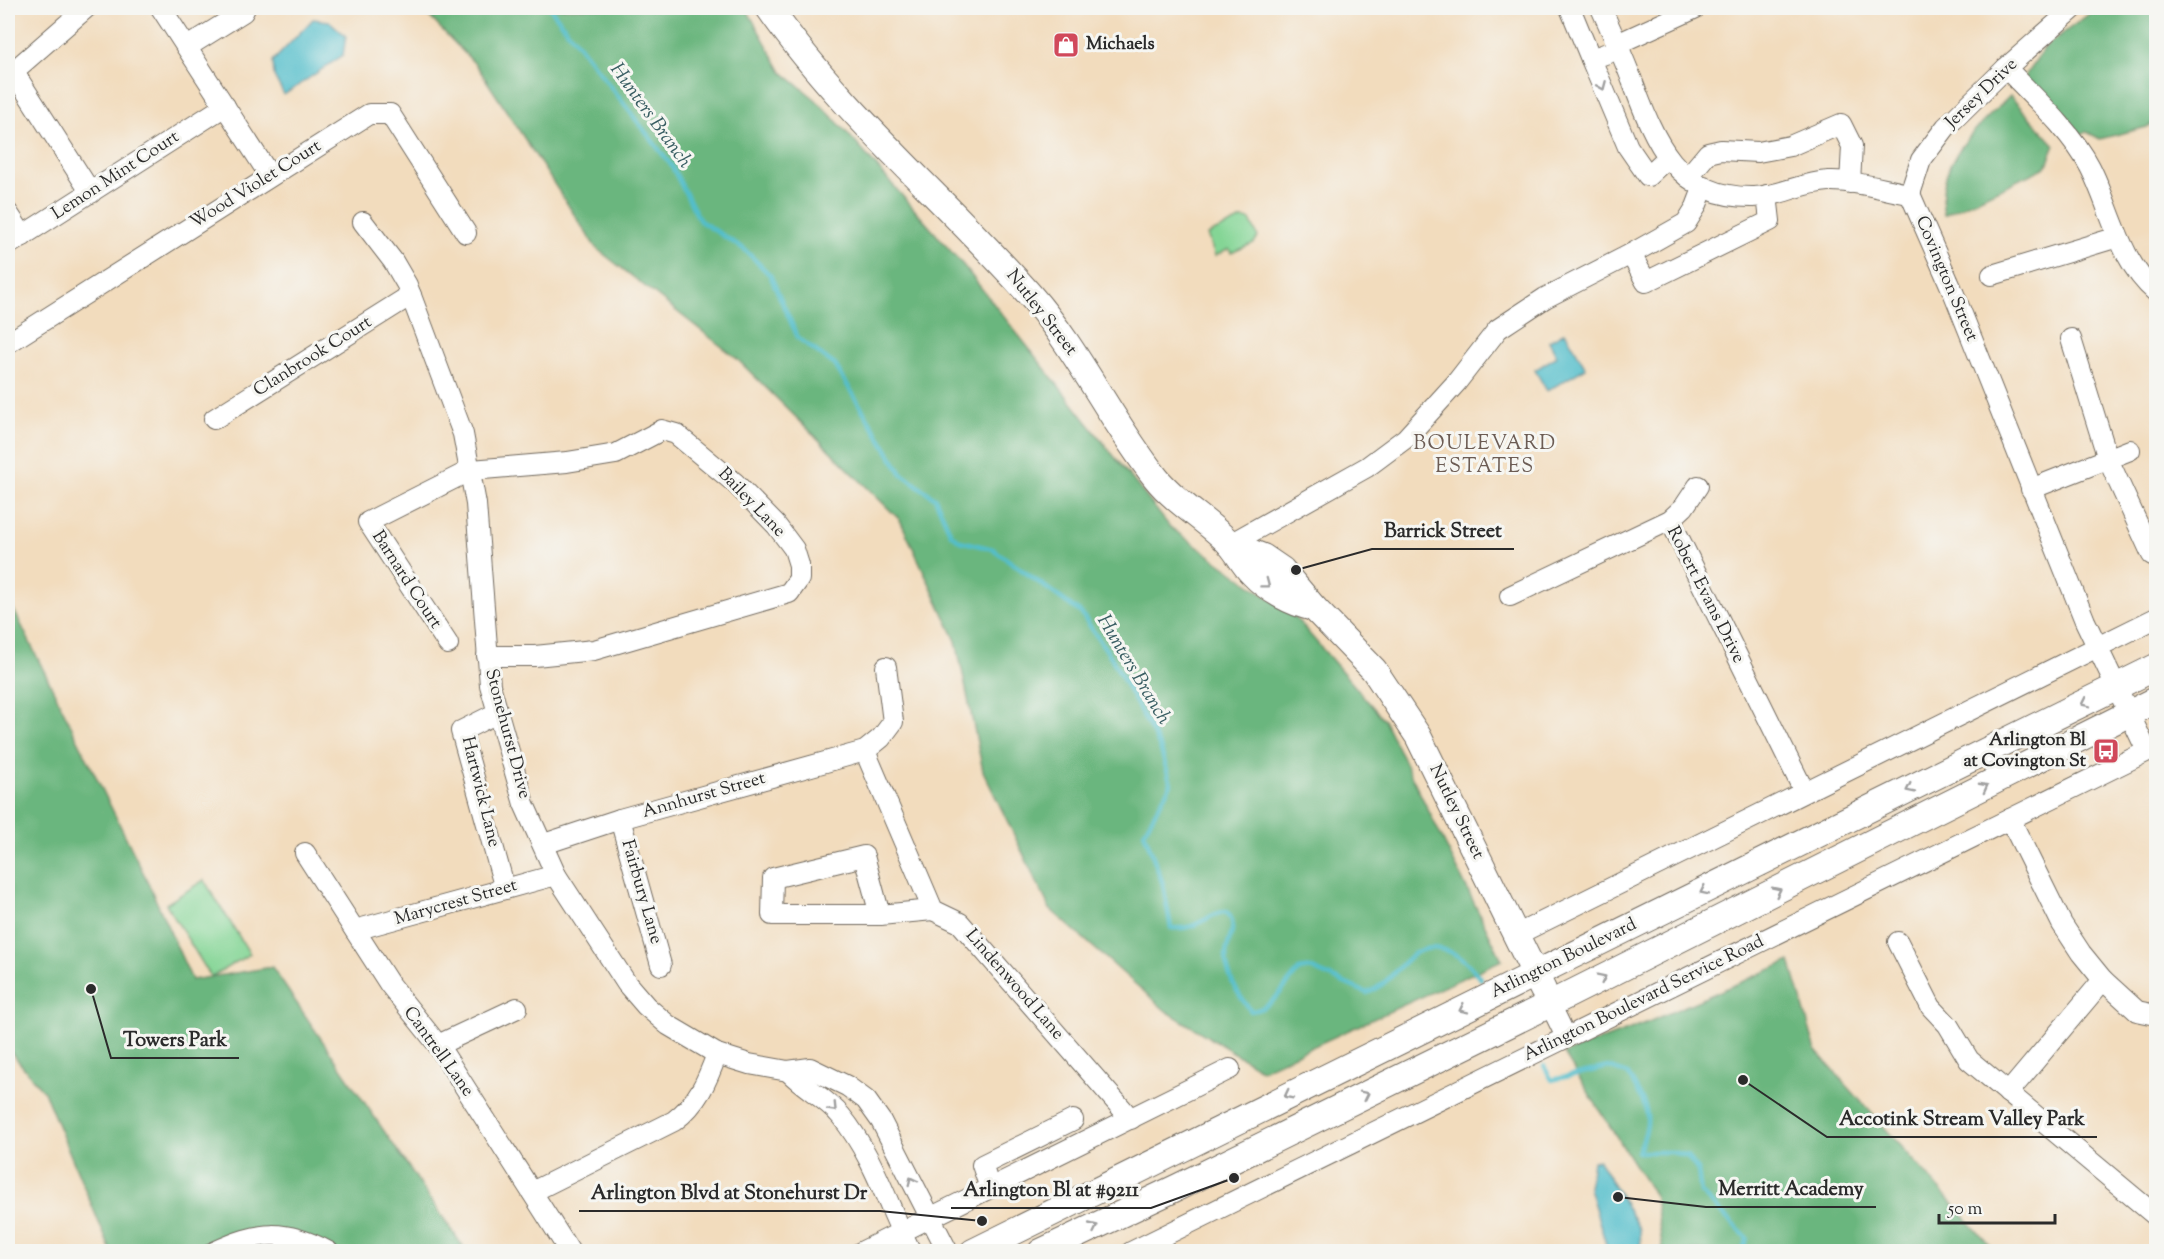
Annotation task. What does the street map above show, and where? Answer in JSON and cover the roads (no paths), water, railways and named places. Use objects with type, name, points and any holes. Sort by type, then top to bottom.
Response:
[{"type":"main road","name":"Nutley Street","points":[[752,8],[769,36],[799,70],[835,94]]},
{"type":"main road","name":"Nutley Street","points":[[769,8],[835,94],[1031,297],[1072,351],[1132,447],[1157,480],[1180,504],[1230,544],[1263,557],[1282,570],[1314,608],[1374,670],[1419,736],[1550,1004]]},
{"type":"main road","name":"Arlington Boulevard","points":[[973,1251],[2157,667]]},
{"type":"main road","name":"Arlington Boulevard","points":[[1041,1251],[1178,1187],[1550,1004],[2157,700]]},
{"type":"street","points":[[86,8],[10,74],[91,193]]},
{"type":"street","points":[[161,8],[270,176]]},
{"type":"street","points":[[187,47],[243,12],[245,8]]},
{"type":"street","points":[[1570,8],[1628,147],[1648,176],[1668,157]]},
{"type":"street","name":"Covington Street","points":[[1600,8],[1618,46],[1651,132],[1668,157],[1696,182],[1731,195],[1767,195],[1829,181],[1910,194],[1954,294],[2031,489],[2098,647],[2129,713],[2152,749]]},
{"type":"street","points":[[1591,59],[1696,8]]},
{"type":"street","name":"Jersey Drive","points":[[1910,194],[1927,151],[1946,127],[2006,68],[2074,8]]},
{"type":"street","points":[[2006,68],[2073,143],[2089,165],[2118,237],[2149,285],[2157,292]]},
{"type":"street","name":"Lemon Mint Court","points":[[15,241],[225,106]]},
{"type":"street","name":"Wood Violet Court","points":[[8,343],[369,114],[390,114],[466,233]]},
{"type":"street","points":[[1230,544],[1367,467],[1406,438],[1456,383],[1498,329],[1545,298],[1686,223],[1696,207],[1696,182],[1708,153],[1721,150],[1758,152],[1790,146],[1841,123],[1852,146],[1850,183]]},
{"type":"street","points":[[1631,254],[1646,282],[1770,221],[1767,195]]},
{"type":"street","points":[[8,213],[15,241]]},
{"type":"street","name":"Stonehurst Drive","points":[[363,222],[393,261],[411,295],[464,434],[471,470],[487,656],[497,713],[524,804],[556,875],[593,935],[646,1006],[693,1042],[717,1054],[749,1064],[788,1071],[810,1068],[847,1086],[866,1100],[881,1120],[948,1251]]},
{"type":"street","points":[[1992,275],[2118,237]]},
{"type":"street","name":"Clanbrook Court","points":[[214,419],[411,295]]},
{"type":"street","points":[[2071,339],[2108,459],[2152,555]]},
{"type":"street","name":"Bailey Lane","points":[[471,470],[567,462],[616,454],[662,430],[676,434],[735,483],[776,525],[794,549],[800,566],[799,579],[789,593],[706,618],[594,650],[535,656],[487,656]]},
{"type":"street","points":[[2031,489],[2130,450]]},
{"type":"street","name":"Barnard Court","points":[[448,644],[368,522],[471,470]]},
{"type":"street","points":[[1670,520],[1684,507],[1698,486]]},
{"type":"street","name":"Robert Evans Drive","points":[[1510,596],[1670,520],[1804,791]]},
{"type":"street","points":[[1516,934],[2157,618]]},
{"type":"street","points":[[880,915],[864,856],[773,878],[772,915],[880,915],[933,910],[865,751],[881,738],[893,722],[886,667]]},
{"type":"street","name":"Hartwick Lane","points":[[497,713],[461,731],[505,890]]},
{"type":"street","name":"Arlington Boulevard Service Road","points":[[1131,1251],[2152,749]]},
{"type":"street","name":"Annhurst Street","points":[[544,844],[620,819],[865,751]]},
{"type":"street","name":"Fairbury Lane","points":[[620,819],[661,965]]},
{"type":"street","points":[[2010,819],[2062,924],[2103,980],[2137,1011],[2157,1015]]},
{"type":"street","name":"Cantrell Lane","points":[[305,853],[399,997],[438,1046],[570,1251]]},
{"type":"street","name":"Marycrest Street","points":[[355,930],[556,875]]},
{"type":"street","name":"Lindenwood Lane","points":[[933,910],[960,923],[1131,1119]]},
{"type":"street","points":[[1898,942],[1931,1007],[1948,1025],[1963,1054],[2157,1216]]},
{"type":"street","points":[[2008,1093],[2103,980]]},
{"type":"street","name":"Nutley Street","points":[[1550,1004],[1566,1037]]},
{"type":"street","points":[[438,1046],[518,1008]]},
{"type":"street","points":[[532,1192],[674,1121],[690,1109],[700,1095],[717,1054]]},
{"type":"street","points":[[861,1251],[1230,1069]]},
{"type":"street","points":[[788,1071],[803,1087],[827,1101],[857,1138],[911,1251]]},
{"type":"street","points":[[990,1188],[982,1165],[1073,1119]]},
{"type":"street","points":[[214,1251],[244,1238],[268,1234],[292,1236],[329,1251]]},
{"type":"water","points":[[313,19],[329,21],[346,36],[343,55],[284,95],[274,76],[273,61]]},
{"type":"water","points":[[1565,332],[1586,368],[1547,391],[1535,370],[1557,356],[1549,341]]},
{"type":"water","points":[[1599,1160],[1640,1230],[1641,1251],[1608,1251],[1589,1188],[1593,1161]]},
{"type":"waterway","name":"Hunters Branch","points":[[550,8],[671,165],[700,221],[744,249],[770,275],[798,338],[835,365],[902,474],[935,498],[951,534],[960,541],[993,549],[1081,613],[1111,657],[1160,747],[1171,784],[1144,832],[1163,884],[1171,928],[1189,927],[1214,915],[1227,912],[1232,923],[1226,956],[1228,971],[1251,1011],[1266,1006],[1272,1001],[1299,970],[1310,968],[1367,993],[1378,988],[1418,951],[1428,948],[1440,949],[1459,956],[1481,979]]},
{"type":"waterway","name":"Hunters Branch","points":[[1544,1066],[1552,1080],[1608,1067],[1628,1074],[1640,1095],[1646,1112],[1646,1129],[1638,1152],[1672,1152],[1687,1156],[1698,1171],[1701,1193],[1747,1238],[1742,1252]]},
{"type":"place","name":"Michaels","points":[[1066,45]]},
{"type":"place","name":"Barrick Street","points":[[1296,570]]},
{"type":"place","name":"Arlington Bl at Covington St","points":[[2106,751]]},
{"type":"place","name":"Towers Park","points":[[91,989]]},
{"type":"place","name":"Accotink Stream Valley Park","points":[[1743,1080]]},
{"type":"place","name":"Arlington Bl at #9211","points":[[1234,1178]]},
{"type":"place","name":"Merritt Academy","points":[[1618,1197]]},
{"type":"place","name":"Arlington Blvd at Stonehurst Dr","points":[[982,1221]]},
{"type":"district","name":"BOULEVARD ESTATES","points":[[1485,456]]}]
